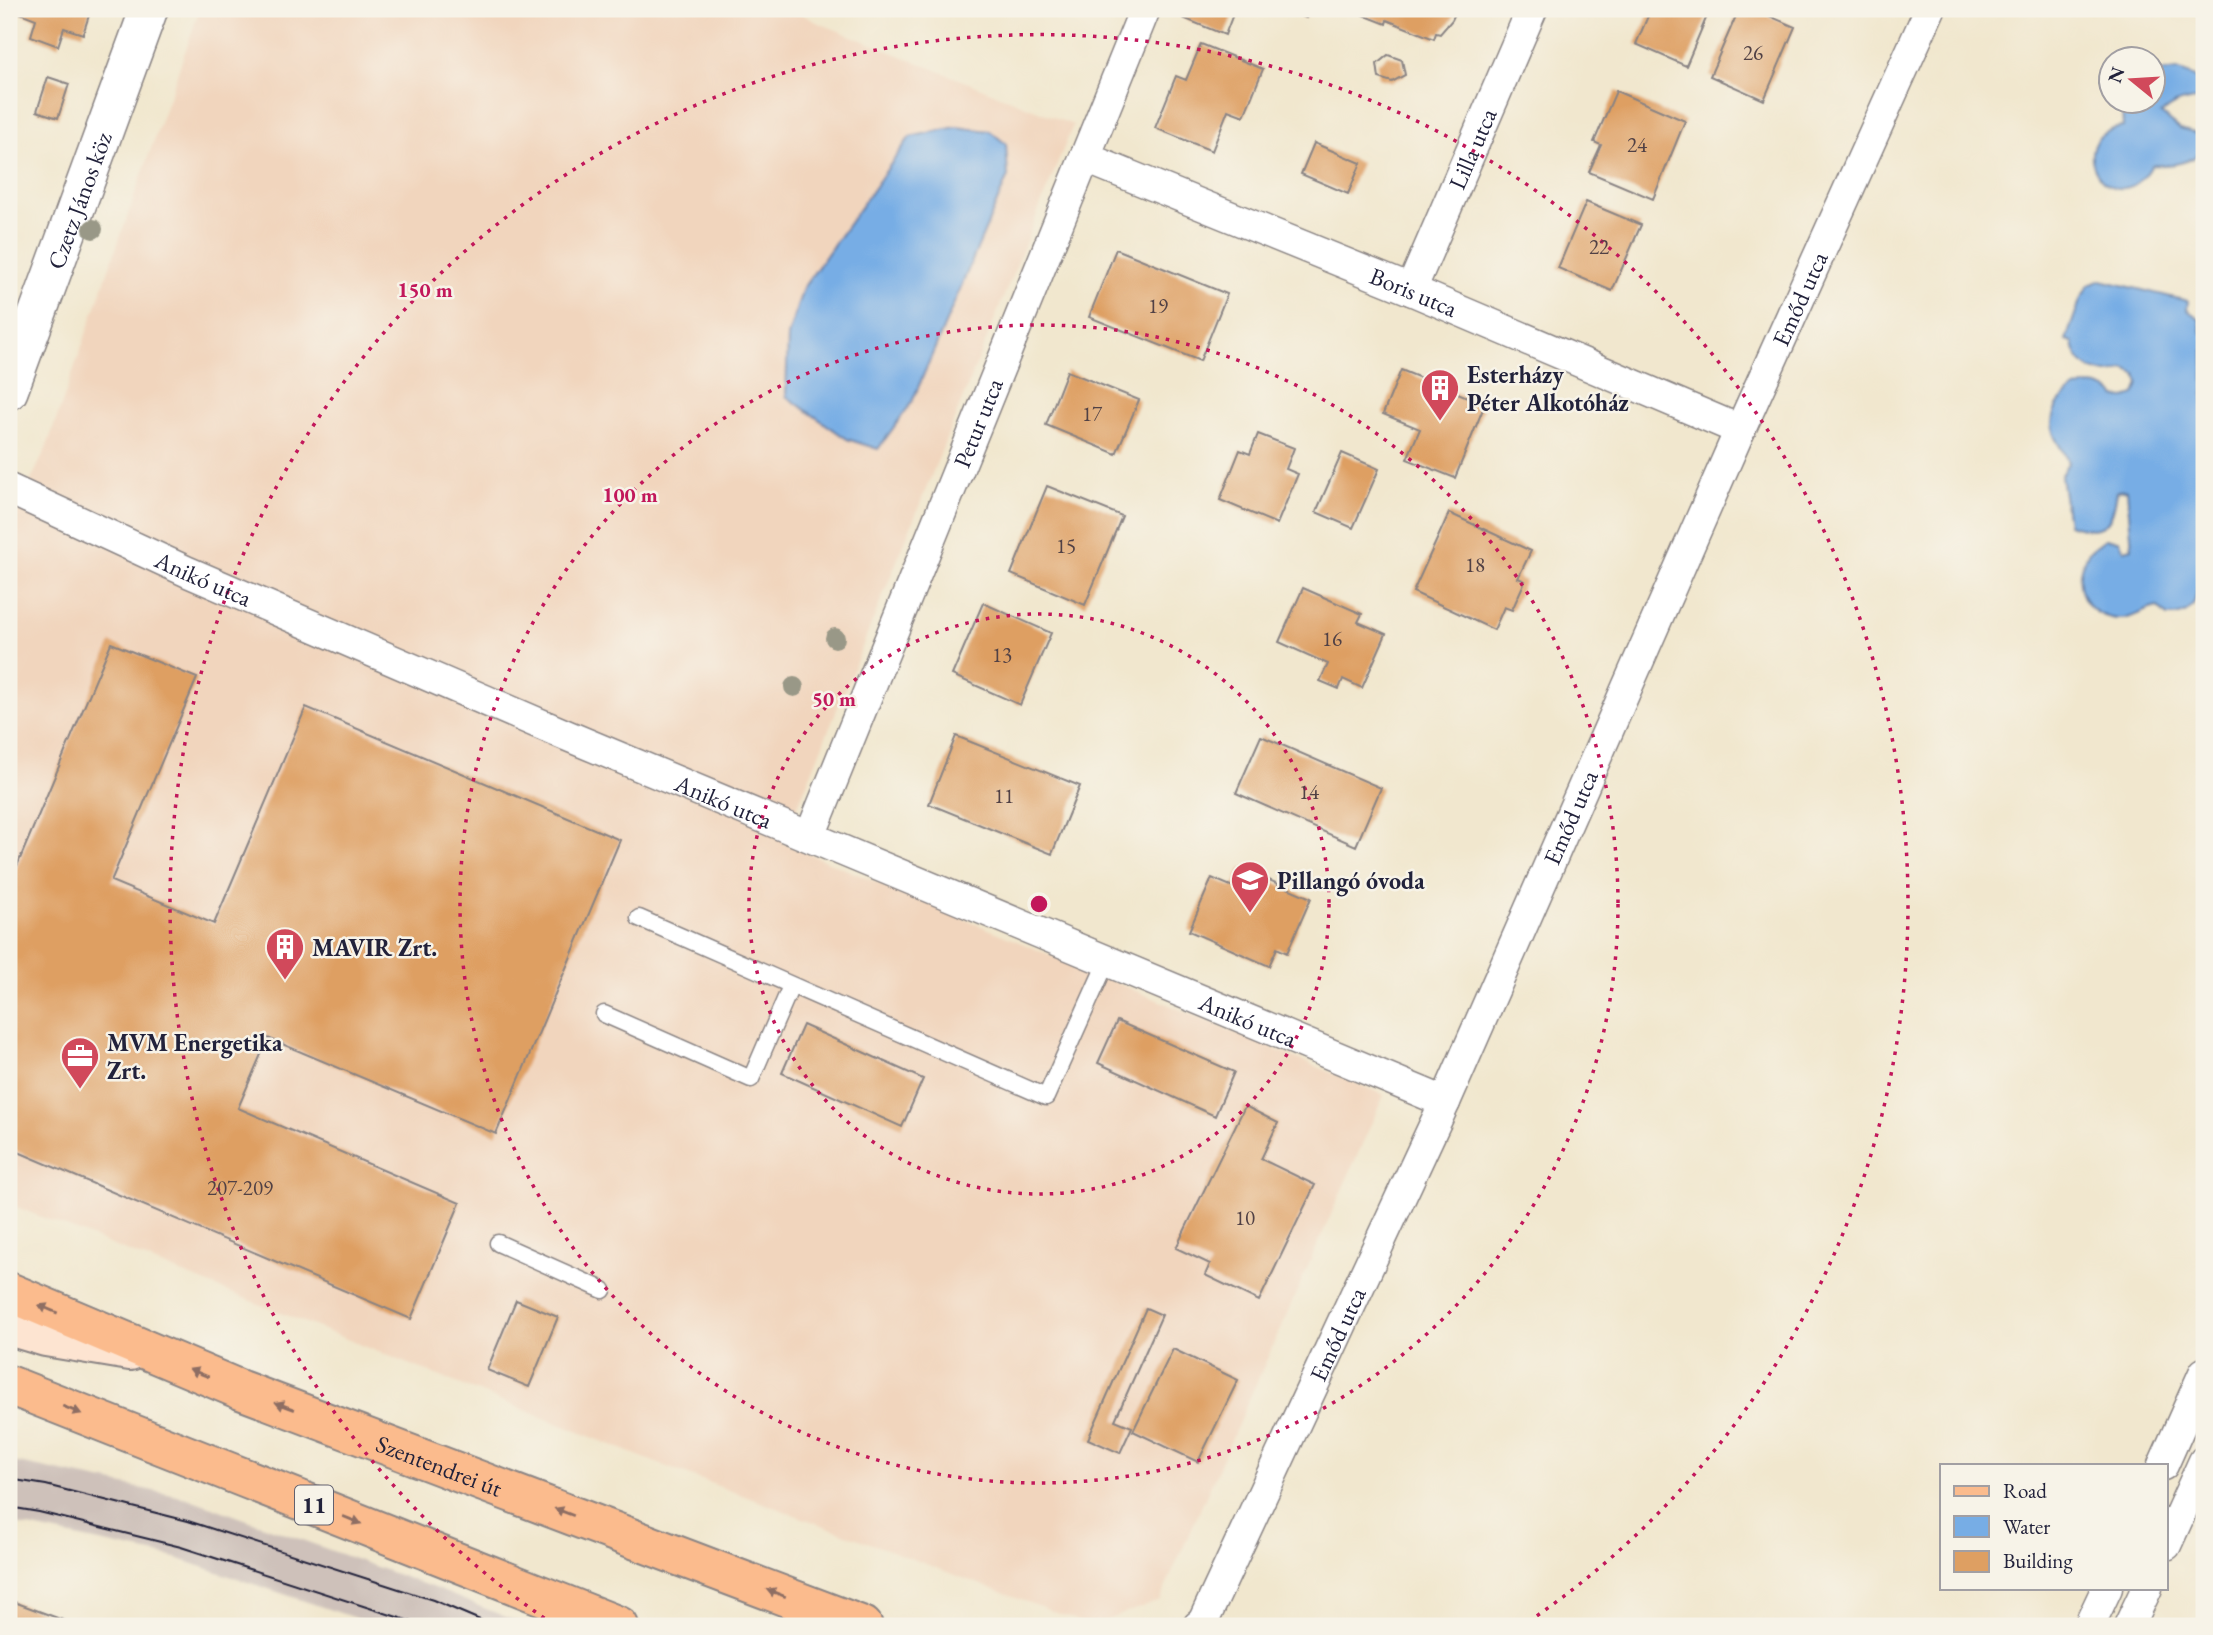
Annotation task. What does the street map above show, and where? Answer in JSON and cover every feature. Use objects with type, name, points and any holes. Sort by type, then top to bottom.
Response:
[{"type":"main road","points":[[9,1292],[156,1356]]},
{"type":"main road","name":"Szentendrei út","points":[[9,1326],[46,1337],[156,1356],[863,1626]]},
{"type":"main road","name":"11","points":[[9,1385],[619,1626]]},
{"type":"street","name":"Czetz János köz","points":[[9,391],[149,9]]},
{"type":"street","name":"Petur utca","points":[[810,836],[1145,9]]},
{"type":"street","name":"Lilla utca","points":[[1411,290],[1532,9]]},
{"type":"street","name":"Emőd utca","points":[[1201,1625],[1445,1102],[1740,430],[1930,9]]},
{"type":"street","name":"Boris utca","points":[[1086,158],[1411,290],[1740,430]]},
{"type":"street","name":"Anikó utca","points":[[9,489],[201,577],[568,736],[1445,1102]]},
{"type":"street","points":[[2163,1464],[2204,1373]]},
{"type":"street","points":[[2168,1541],[2204,1461]]},
{"type":"street","points":[[2089,1626],[2106,1590]]},
{"type":"street","points":[[2129,1626],[2146,1590]]},
{"type":"lane","points":[[639,918],[1046,1097],[1107,961]]},
{"type":"lane","points":[[604,1014],[751,1079],[791,986]]},
{"type":"lane","points":[[498,1244],[603,1290]]},
{"type":"shaded area","points":[[200,9],[793,9],[814,21],[1073,125],[783,843],[1384,1095],[1160,1600],[1091,1626],[654,1462],[9,1204],[9,526],[46,449]]},
{"type":"shaded area","points":[[9,1461],[187,1498],[434,1588],[528,1626],[379,1626],[176,1558],[9,1523]]},
{"type":"water","points":[[2177,70],[2193,76],[2204,86],[2204,99],[2181,102],[2168,109],[2168,71]]},
{"type":"water","points":[[2122,116],[2164,116],[2180,129],[2204,136],[2204,149],[2193,158],[2180,163],[2152,165],[2137,183],[2122,188],[2108,185],[2098,174],[2092,161],[2094,146],[2103,134],[2123,127]]},
{"type":"water","points":[[956,127],[990,131],[1006,144],[1008,176],[912,402],[878,449],[847,439],[786,396],[788,336],[803,288],[910,137]]},
{"type":"water","points":[[2101,280],[2188,301],[2187,310],[2199,318],[2204,333],[2204,571],[2199,572],[2196,597],[2190,609],[2177,615],[2167,616],[2158,607],[2124,619],[2111,618],[2092,609],[2082,593],[2080,573],[2092,549],[2105,539],[2119,540],[2124,550],[2132,548],[2127,490],[2117,491],[2112,513],[2104,525],[2090,529],[2068,524],[2061,475],[2068,463],[2052,429],[2054,412],[2060,402],[2076,389],[2097,386],[2107,389],[2116,397],[2125,398],[2135,395],[2139,383],[2136,374],[2125,369],[2107,373],[2084,365],[2073,342],[2066,340],[2081,298],[2089,285]]},
{"type":"building","points":[[21,9],[91,9],[83,34],[64,28],[58,46],[31,36],[36,19],[20,13]]},
{"type":"building","points":[[1187,9],[1235,9],[1225,35],[1183,18]]},
{"type":"building","points":[[1283,9],[1310,9],[1306,18]]},
{"type":"building","points":[[1365,9],[1457,9],[1452,20],[1440,34],[1436,33],[1434,39],[1387,20],[1386,24],[1363,15]]},
{"type":"building","points":[[1651,9],[1710,9],[1686,66],[1636,44]]},
{"type":"building","points":[[1739,9],[1753,9],[1795,27],[1764,100],[1710,76]]},
{"type":"building","points":[[1201,44],[1263,69],[1244,116],[1228,110],[1212,151],[1155,128],[1176,76],[1186,80]]},
{"type":"building","points":[[1388,55],[1402,60],[1405,75],[1392,82],[1379,78],[1377,64]]},
{"type":"building","points":[[48,77],[69,84],[58,118],[37,111]]},
{"type":"building","points":[[1616,91],[1685,121],[1653,199],[1589,172],[1601,145],[1594,142]]},
{"type":"building","points":[[1314,143],[1361,163],[1348,194],[1301,174]]},
{"type":"building","points":[[1586,202],[1641,225],[1612,291],[1558,268]]},
{"type":"building","points":[[1116,249],[1227,294],[1200,361],[1089,317]]},
{"type":"building","name":"Esterházy Péter Alkotóház","points":[[1401,370],[1485,404],[1455,478],[1407,459],[1420,429],[1383,414]]},
{"type":"building","points":[[1067,371],[1139,400],[1116,454],[1046,425]]},
{"type":"building","points":[[1258,434],[1294,448],[1286,469],[1298,474],[1277,524],[1220,500],[1240,450],[1250,454]]},
{"type":"building","points":[[1342,453],[1379,469],[1353,528],[1316,512]]},
{"type":"building","points":[[1047,486],[1122,516],[1085,605],[1011,574]]},
{"type":"building","points":[[1449,513],[1531,551],[1518,578],[1525,581],[1512,610],[1504,607],[1494,630],[1413,592]]},
{"type":"building","points":[[1303,588],[1362,614],[1358,622],[1386,634],[1362,688],[1343,679],[1339,689],[1320,681],[1328,664],[1279,642]]},
{"type":"building","points":[[983,603],[1051,633],[1020,705],[952,675]]},
{"type":"building","name":"MAVIR Zrt.","points":[[111,643],[197,678],[111,881],[214,924],[306,707],[620,840],[496,1134],[268,1038],[238,1108],[460,1203],[411,1319],[9,1148],[9,885]]},
{"type":"building","points":[[956,736],[1080,786],[1052,854],[929,804]]},
{"type":"building","points":[[1261,736],[1381,788],[1356,846],[1236,793]]},
{"type":"building","name":"Pillangó óvoda","points":[[1241,868],[1311,898],[1287,953],[1277,948],[1269,966],[1189,931],[1212,878],[1233,887]]},
{"type":"building","points":[[1117,1021],[1234,1072],[1215,1116],[1098,1063]]},
{"type":"building","points":[[803,1025],[923,1079],[902,1127],[782,1073]]},
{"type":"building","points":[[1245,1106],[1278,1123],[1261,1159],[1315,1185],[1259,1301],[1205,1275],[1210,1264],[1176,1248]]},
{"type":"building","points":[[516,1300],[558,1317],[529,1387],[487,1370]]},
{"type":"building","points":[[1146,1308],[1162,1315],[1115,1420],[1132,1427],[1120,1453],[1088,1439]]},
{"type":"building","points":[[1173,1349],[1238,1380],[1198,1462],[1133,1431]]},
{"type":"building","points":[[9,1600],[79,1626],[9,1626]]},
{"type":"tram line","points":[[9,1479],[46,1485],[188,1521],[433,1600],[494,1626]]},
{"type":"tram line","points":[[9,1507],[181,1547],[425,1626]]},
{"type":"place","name":"Esterházy Péter Alkotóház","points":[[1440,422]]},
{"type":"place","name":"Pillangó óvoda","points":[[1250,914]]},
{"type":"place","name":"MAVIR Zrt.","points":[[285,981]]},
{"type":"place","name":"MVM Energetika Zrt.","points":[[80,1090]]}]
